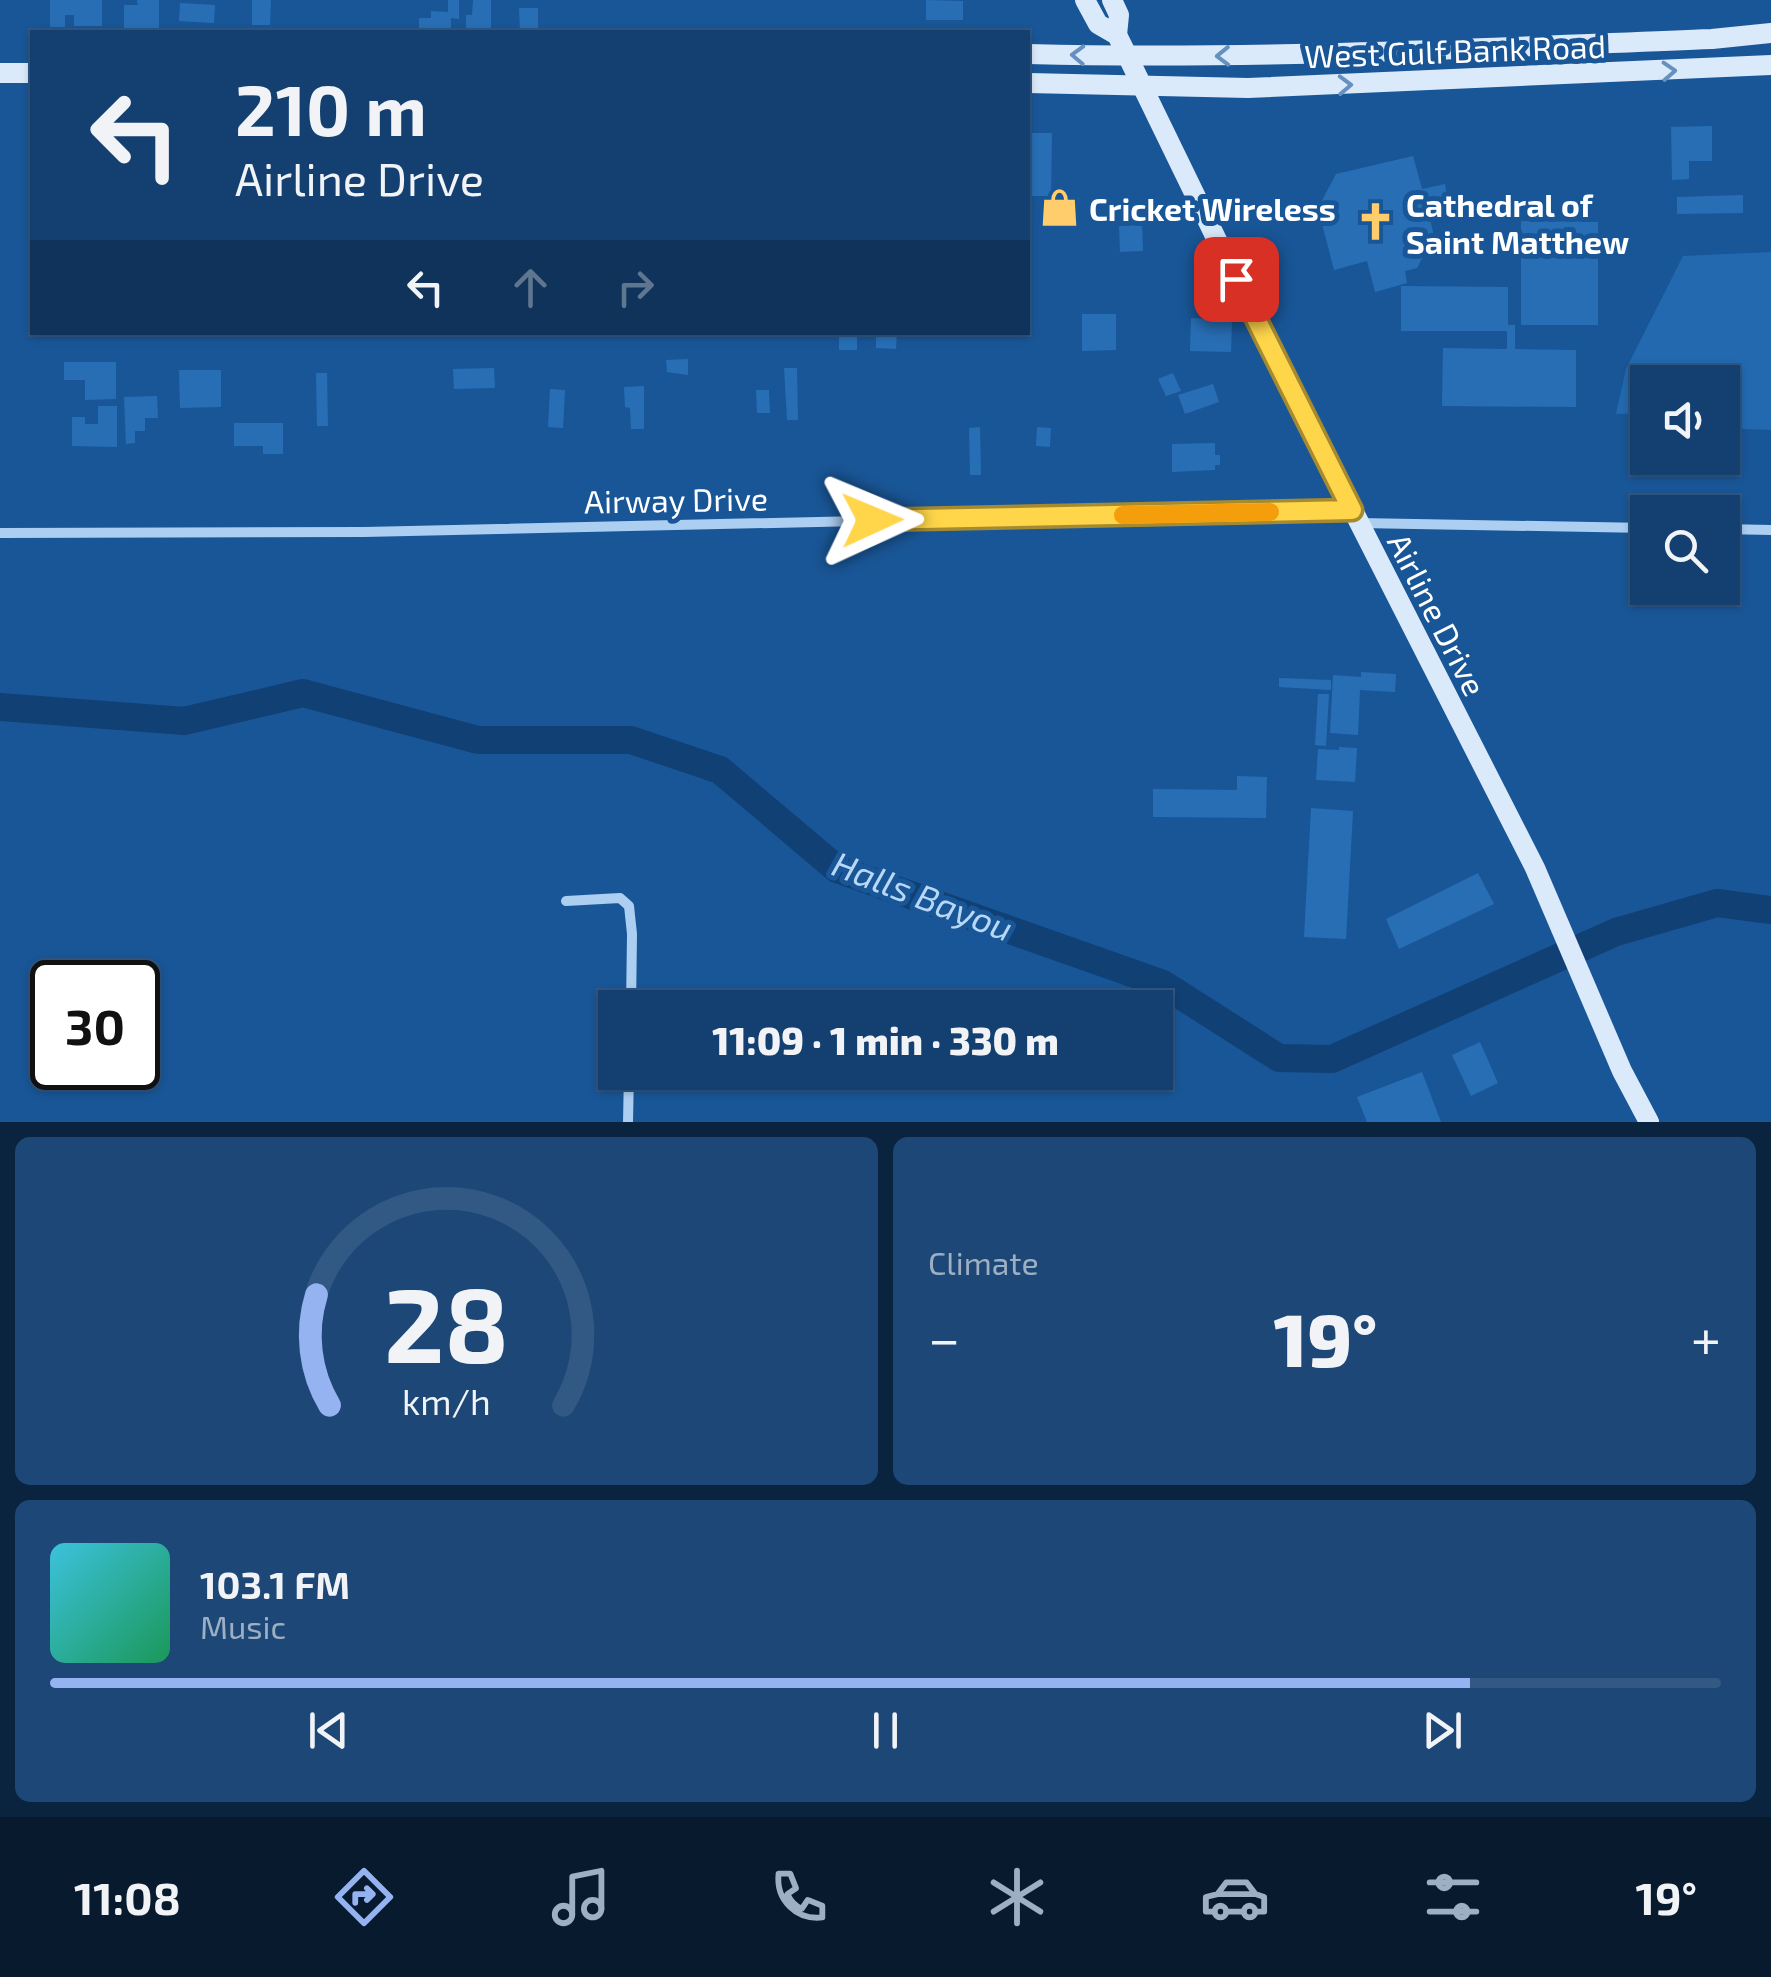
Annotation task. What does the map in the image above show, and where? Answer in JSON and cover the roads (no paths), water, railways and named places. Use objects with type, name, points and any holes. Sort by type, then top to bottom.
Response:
[{"type":"main road","name":"Airline Drive","points":[[1086,0],[1098,24],[1116,35],[1128,57],[1550,904],[1645,1120]]},
{"type":"main road","name":"Airline Drive","points":[[1112,0],[1120,15],[1116,35]]},
{"type":"main road","name":"West Gulf Bank Road","points":[[1030,54],[1346,54],[1771,34]]},
{"type":"main road","name":"West Gulf Bank Road","points":[[1030,84],[1248,88],[1771,65]]},
{"type":"main road","points":[[0,73],[30,73]]},
{"type":"street","name":"Airway Drive","points":[[0,533],[382,532],[1355,517],[1630,527]]},
{"type":"street","points":[[1740,530],[1771,530]]},
{"type":"street","points":[[566,901],[620,898],[629,906],[631,990]]},
{"type":"street","points":[[628,1122],[629,1090]]},
{"type":"waterway","name":"Halls Bayou","points":[[0,707],[184,721],[303,693],[478,740],[631,740],[720,770],[837,869],[1163,984],[1279,1058],[1332,1059],[1616,932],[1717,903],[1771,910]]},
{"type":"place","name":"Cricket Wireless","points":[[1059,208]]},
{"type":"place","name":"Cathedral of Saint Matthew","points":[[1376,222]]}]
